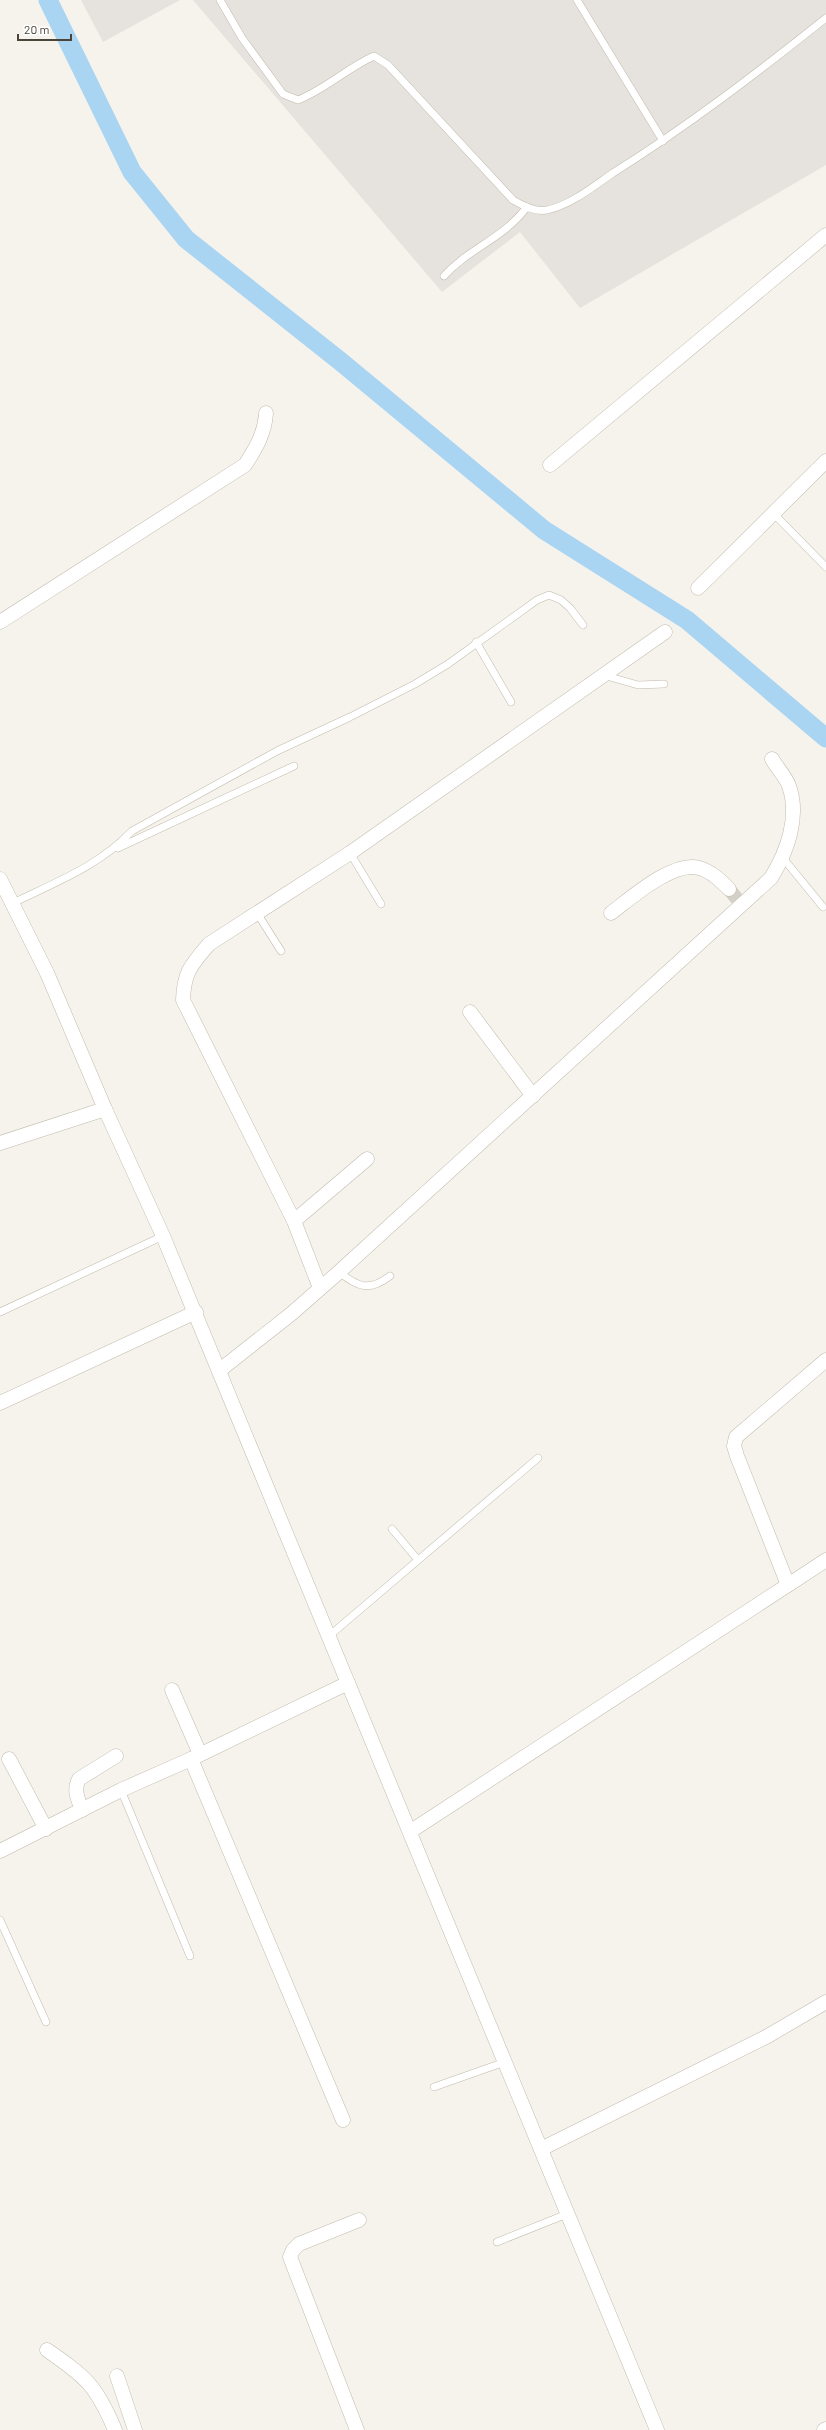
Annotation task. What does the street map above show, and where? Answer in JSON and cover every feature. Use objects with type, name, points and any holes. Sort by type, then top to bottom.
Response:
[{"type":"street","points":[[550,465],[826,235]]},
{"type":"street","points":[[0,622],[245,465],[258,445],[265,426],[266,413]]},
{"type":"street","points":[[698,588],[826,461]]},
{"type":"street","points":[[320,1288],[294,1221],[183,1000],[184,980],[193,963],[209,944],[350,854],[665,632]]},
{"type":"street","points":[[220,1370],[339,1272],[533,1096],[736,898],[771,878],[783,858],[794,814],[789,786],[772,760]]},
{"type":"street","points":[[611,913],[658,878],[682,867],[699,867],[720,880],[736,898]]},
{"type":"street","points":[[0,878],[47,973],[105,1109],[164,1236],[348,1683],[411,1830],[567,2214],[657,2430]]},
{"type":"street","points":[[470,1012],[533,1096]]},
{"type":"street","points":[[0,1143],[105,1109]]},
{"type":"street","points":[[294,1221],[367,1159]]},
{"type":"street","points":[[0,1403],[196,1312]]},
{"type":"street","points":[[788,1585],[734,1446],[736,1437],[826,1360]]},
{"type":"street","points":[[411,1830],[826,1560]]},
{"type":"street","points":[[0,1851],[121,1790],[195,1757],[348,1683]]},
{"type":"street","points":[[172,1690],[195,1757],[343,2120]]},
{"type":"street","points":[[82,1810],[76,1793],[76,1785],[79,1779],[116,1756]]},
{"type":"street","points":[[8,1759],[46,1829]]},
{"type":"street","points":[[541,2150],[766,2036],[826,2002]]},
{"type":"street","points":[[357,2430],[290,2257],[293,2250],[299,2244],[359,2220]]},
{"type":"street","points":[[47,2350],[88,2381],[103,2401],[115,2430]]},
{"type":"street","points":[[117,2376],[135,2430]]},
{"type":"lane","points":[[220,0],[242,38],[283,94],[298,100],[316,93],[356,64],[374,56],[388,65],[513,200],[527,207],[547,210],[575,198],[663,141],[766,66],[826,18]]},
{"type":"lane","points":[[577,0],[663,141]]},
{"type":"lane","points":[[444,276],[458,261],[514,224],[527,207]]},
{"type":"lane","points":[[773,512],[826,567]]},
{"type":"lane","points":[[114,850],[132,831],[142,825],[277,751],[350,717],[415,684],[448,664],[476,642],[537,600],[549,595],[562,600],[583,625]]},
{"type":"lane","points":[[476,642],[511,702]]},
{"type":"lane","points":[[603,675],[638,685],[664,684]]},
{"type":"lane","points":[[13,903],[90,865],[114,850],[294,766]]},
{"type":"lane","points":[[350,854],[380,904]]},
{"type":"lane","points":[[783,858],[823,907]]},
{"type":"lane","points":[[257,913],[281,951]]},
{"type":"lane","points":[[0,1312],[164,1236]]},
{"type":"lane","points":[[339,1272],[353,1283],[365,1286],[379,1285],[390,1276]]},
{"type":"lane","points":[[329,1636],[538,1458]]},
{"type":"lane","points":[[392,1529],[418,1560]]},
{"type":"lane","points":[[121,1790],[190,1956]]},
{"type":"lane","points":[[0,1920],[46,2022]]},
{"type":"lane","points":[[434,2087],[505,2062]]},
{"type":"lane","points":[[497,2242],[567,2214]]},
{"type":"shaded area","points":[[81,0],[180,0],[103,42]]},
{"type":"shaded area","points":[[193,0],[826,0],[826,165],[580,308],[520,232],[442,292]]},
{"type":"waterway","points":[[48,0],[132,172],[186,239],[340,361],[544,530],[687,620],[826,738]]},
{"type":"tunnel","points":[[729,889],[737,899]]}]
